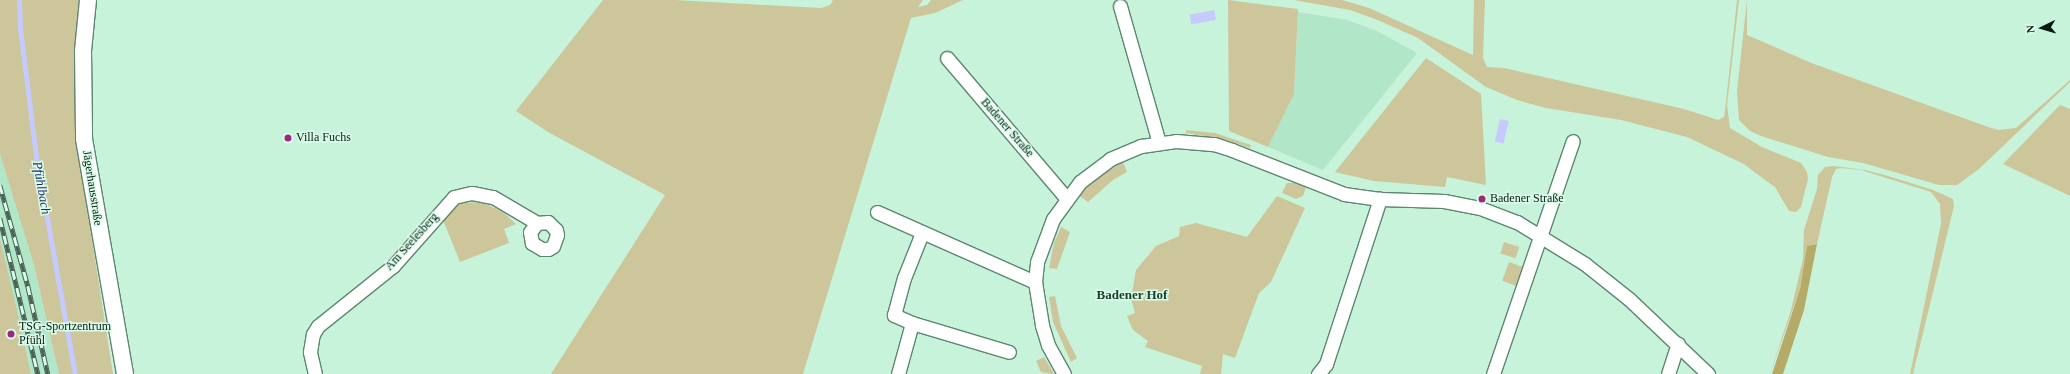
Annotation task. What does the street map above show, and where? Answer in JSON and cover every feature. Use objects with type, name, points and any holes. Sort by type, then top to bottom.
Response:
[{"type":"street","name":"Jägerhausstraße","points":[[88,0],[83,51],[84,139],[125,374]]},
{"type":"street","points":[[1120,6],[1159,143]]},
{"type":"street","name":"Badener Straße","points":[[947,58],[1066,198]]},
{"type":"street","points":[[1064,374],[1048,345],[1042,325],[1035,282],[1037,262],[1043,240],[1066,198],[1080,182],[1110,159],[1141,146],[1176,141],[1214,144],[1344,194],[1380,199],[1444,201],[1480,208],[1517,222],[1585,264],[1629,299],[1708,374]]},
{"type":"street","points":[[1493,374],[1539,235],[1573,141]]},
{"type":"street","name":"Am Seelesberg","points":[[315,374],[310,352],[313,334],[318,326],[393,266],[454,197],[472,193],[493,197],[537,223]]},
{"type":"street","points":[[1318,374],[1326,364],[1380,199]]},
{"type":"street","points":[[877,212],[1035,282]]},
{"type":"street","points":[[922,232],[904,278],[894,315],[912,323],[1009,352]]},
{"type":"street","points":[[898,374],[912,323]]},
{"type":"street","points":[[1668,374],[1678,344]]},
{"type":"shaded area","points":[[0,0],[80,0],[75,131],[113,374],[59,374],[34,265],[0,154]]},
{"type":"shaded area","points":[[603,0],[675,0],[821,8],[830,5],[833,0],[923,0],[918,7],[927,5],[931,0],[963,0],[935,13],[911,18],[803,374],[551,374],[665,195],[548,132],[516,111]]},
{"type":"shaded area","points":[[1228,0],[1298,9],[1294,94],[1268,147],[1229,131]]},
{"type":"shaded area","points":[[1294,0],[1342,0],[1369,8],[1473,55],[1474,0],[1485,0],[1483,58],[1487,67],[1504,68],[1684,109],[1718,120],[1724,117],[1737,0],[1739,0],[1727,105],[1730,128],[1762,147],[1801,163],[1807,172],[1808,179],[1801,207],[1796,212],[1789,211],[1775,187],[1744,164],[1687,137],[1621,120],[1546,108],[1517,100],[1486,87],[1418,38],[1380,21],[1350,10]]},
{"type":"shaded area","points":[[1747,0],[1747,35],[1814,64],[1999,130],[2016,128],[2070,80],[2070,82],[1979,169],[1957,185],[1939,185],[1863,163],[1828,157],[1761,136],[1750,131],[1739,120],[1737,91]]},
{"type":"shaded area","points":[[1298,12],[1347,20],[1377,31],[1417,53],[1323,170],[1268,147],[1294,94]]},
{"type":"shaded area","points":[[1426,58],[1481,94],[1486,185],[1447,177],[1445,187],[1374,181],[1335,172]]},
{"type":"shaded area","points":[[2060,105],[2070,109],[2070,196],[2003,164]]},
{"type":"shaded area","points":[[1186,130],[1215,133],[1251,145],[1250,148],[1226,140],[1186,133]]},
{"type":"shaded area","points":[[0,154],[34,265],[59,374],[31,374],[0,239]]},
{"type":"shaded area","points":[[1123,162],[1127,172],[1113,180],[1088,202],[1078,195],[1100,175]]},
{"type":"shaded area","points":[[1833,166],[1865,170],[1888,176],[1933,190],[1953,199],[1954,206],[1913,374],[1910,374],[1941,224],[1940,204],[1931,192],[1861,170],[1841,168],[1836,169],[1832,177],[1817,244],[1807,246],[1800,289],[1770,374],[1791,310],[1803,259],[1804,230],[1817,189],[1818,175],[1825,167]]},
{"type":"shaded area","points":[[1287,183],[1295,183],[1306,187],[1303,196],[1296,199],[1282,193]]},
{"type":"shaded area","points":[[1277,196],[1305,208],[1271,282],[1259,293],[1235,358],[1223,354],[1221,374],[1200,374],[1202,366],[1145,347],[1148,341],[1133,330],[1127,316],[1135,313],[1131,299],[1136,270],[1156,246],[1179,236],[1180,227],[1196,223],[1247,237]]},
{"type":"shaded area","points":[[482,202],[503,212],[516,224],[504,229],[509,243],[460,262],[443,220],[452,208],[462,203]]},
{"type":"shaded area","points":[[1061,227],[1070,232],[1057,269],[1049,268],[1054,243]]},
{"type":"shaded area","name":"TSG-Sportzentrum Pfühl","points":[[0,239],[13,293],[31,374],[0,374]]},
{"type":"shaded area","points":[[1504,242],[1519,247],[1516,258],[1500,253]]},
{"type":"shaded area","points":[[1817,244],[1804,310],[1783,374],[1772,374],[1800,289],[1807,246]]},
{"type":"shaded area","points":[[1509,262],[1523,267],[1516,286],[1502,281]]},
{"type":"shaded area","points":[[1055,296],[1061,326],[1077,358],[1071,362],[1053,322],[1049,297]]},
{"type":"shaded area","points":[[1044,357],[1054,374],[1041,372],[1036,361]]},
{"type":"water","points":[[1214,10],[1216,20],[1191,25],[1189,15]]},
{"type":"water","points":[[1500,119],[1509,121],[1504,143],[1495,141]]},
{"type":"waterway","name":"Pfühlbach","points":[[19,0],[20,28],[36,156],[75,374]]},
{"type":"railway","points":[[0,185],[28,286],[48,374]]},
{"type":"railway","points":[[0,218],[38,374]]},
{"type":"place","name":"Villa Fuchs","points":[[288,138]]},
{"type":"place","name":"Badener Straße","points":[[1482,199]]},
{"type":"place","name":"TSG-Sportzentrum Pfühl","points":[[11,334]]},
{"type":"district","name":"Badener Hof","points":[[1132,295]]}]
